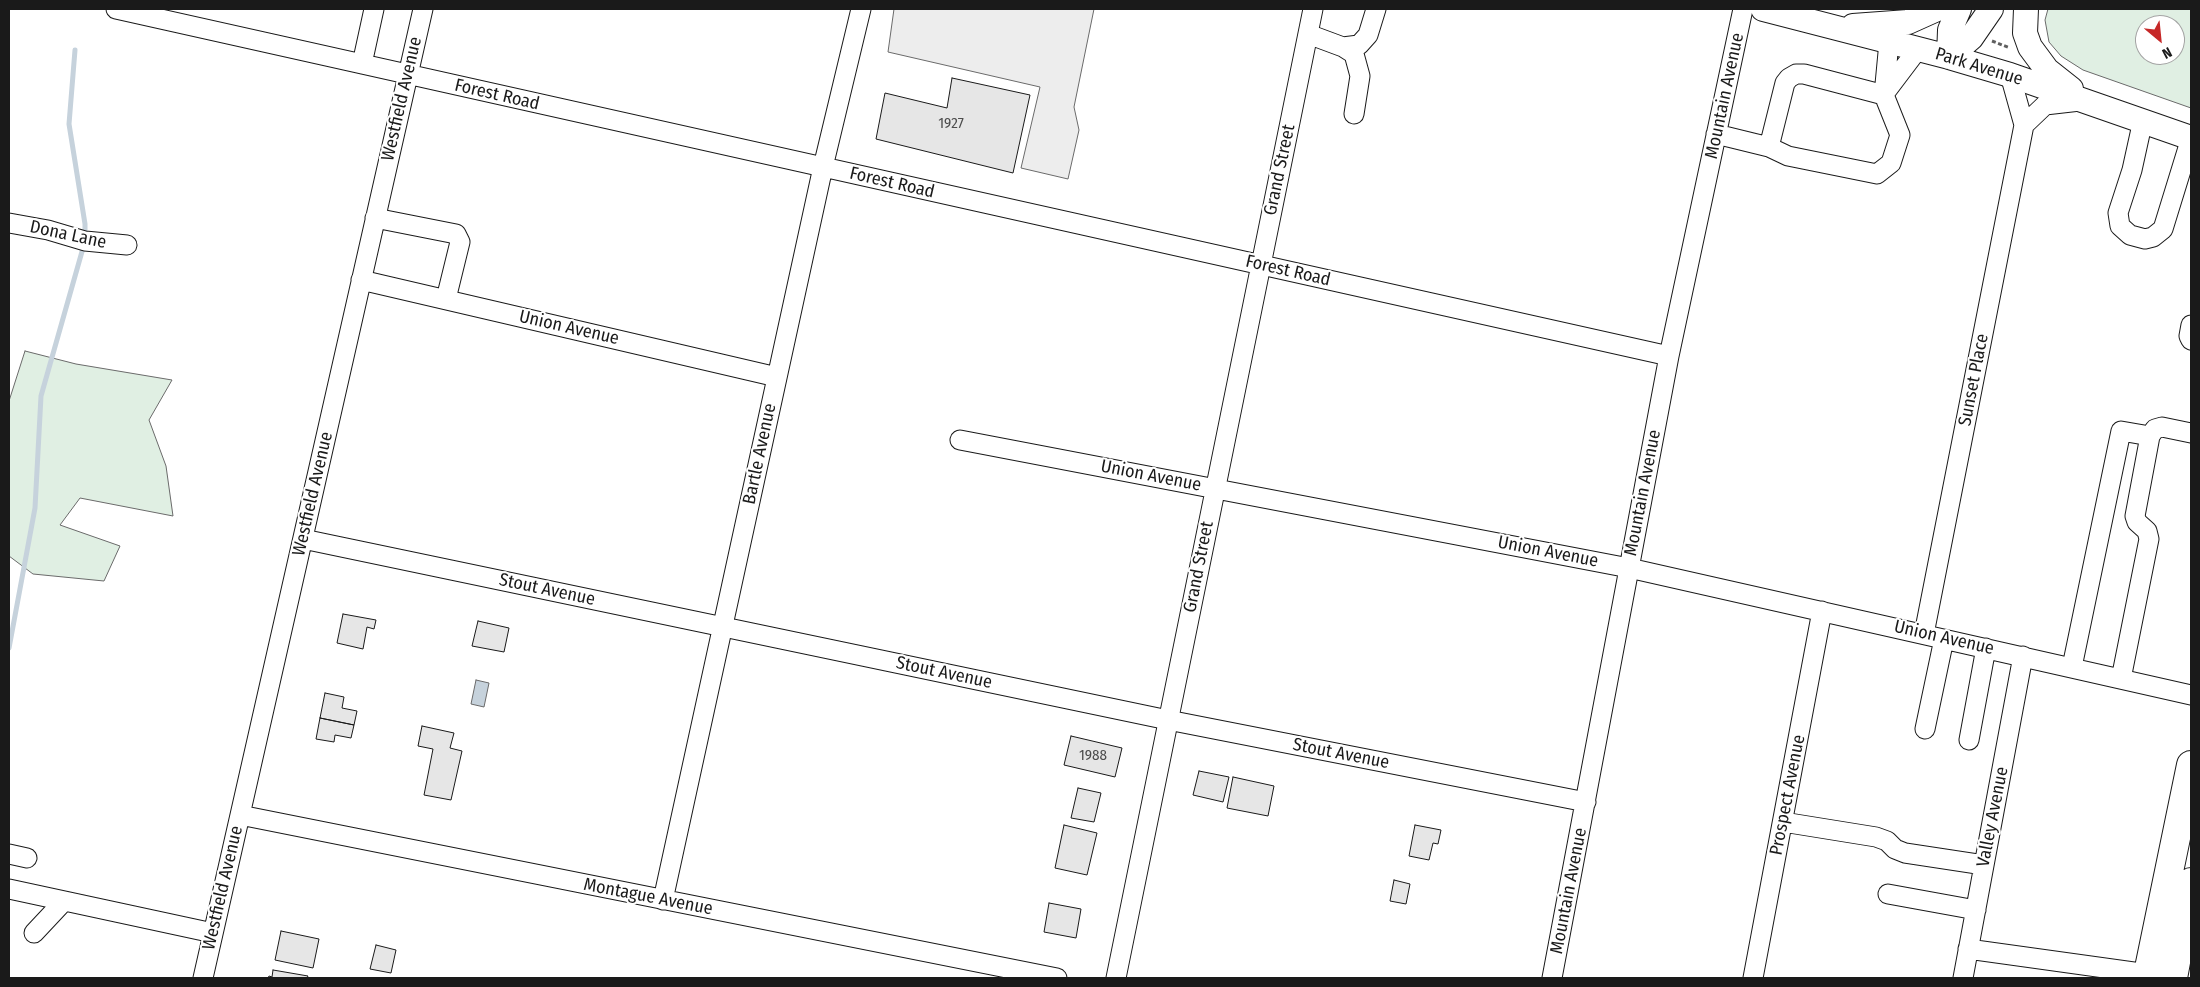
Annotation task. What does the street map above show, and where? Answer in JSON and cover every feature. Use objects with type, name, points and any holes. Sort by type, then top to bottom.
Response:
[{"type":"highway","points":[[2156,977],[2191,765]]},
{"type":"highway","points":[[2156,977],[2185,952],[2190,896]]},
{"type":"main road","name":"Park Avenue","points":[[1764,9],[1949,57],[2010,75],[2191,138]]},
{"type":"main road","points":[[1831,27],[1908,22],[1937,9]]},
{"type":"main road","points":[[1949,57],[1950,30],[1959,9]]},
{"type":"main road","points":[[1949,57],[1971,38],[1991,9]]},
{"type":"main road","points":[[2026,9],[2024,33],[2038,59],[2047,70],[2087,101]]},
{"type":"street","name":"Forest Road","points":[[116,9],[1669,356]]},
{"type":"street","points":[[362,64],[374,9]]},
{"type":"street","name":"Westfield Avenue","points":[[203,978],[423,9]]},
{"type":"street","name":"Bartle Avenue","points":[[663,900],[823,168],[861,9]]},
{"type":"street","name":"Grand Street","points":[[1116,978],[1313,9]]},
{"type":"street","points":[[1342,46],[1359,45],[1368,35],[1376,9]]},
{"type":"street","name":"Mountain Avenue","points":[[1552,978],[1669,356],[1743,9]]},
{"type":"street","points":[[1308,34],[1342,46],[1354,54],[1360,76],[1354,114]]},
{"type":"street","points":[[1716,134],[1769,147],[1788,156],[1877,174],[1891,163],[1900,135],[1884,95],[1889,42]]},
{"type":"street","points":[[1884,95],[1918,49]]},
{"type":"street","points":[[1769,147],[1785,83],[1792,75],[1804,74],[1884,95]]},
{"type":"street","name":"Sunset Place","points":[[1924,634],[2024,125],[2010,75]]},
{"type":"street","points":[[2024,125],[2046,105],[2087,101]]},
{"type":"street","points":[[2143,120],[2132,170],[2118,213],[2120,226],[2130,236],[2145,239],[2152,237],[2163,229],[2191,138]]},
{"type":"street","points":[[375,218],[456,234],[460,242],[446,300]]},
{"type":"street","name":"Dona Lane","points":[[9,223],[48,230],[85,241],[127,245]]},
{"type":"street","name":"Union Avenue","points":[[361,280],[777,377]]},
{"type":"street","points":[[2191,325],[2189,336],[2191,340]]},
{"type":"street","points":[[2121,679],[2149,540],[2147,531],[2137,522],[2135,516],[2150,436],[2155,429],[2162,427],[2191,432]]},
{"type":"street","points":[[2072,667],[2121,431],[2150,436]]},
{"type":"street","name":"Union Avenue","points":[[960,440],[1629,568],[2191,695]]},
{"type":"street","name":"Stout Avenue","points":[[303,539],[1168,720],[1586,802]]},
{"type":"street","name":"Prospect Avenue","points":[[1753,978],[1822,611]]},
{"type":"street","points":[[1925,729],[1944,638]]},
{"type":"street","points":[[1969,740],[1986,648]]},
{"type":"street","name":"Valley Avenue","points":[[1963,978],[2024,656]]},
{"type":"street","name":"Montague Avenue","points":[[240,815],[1057,978]]},
{"type":"street","points":[[1782,822],[1876,836],[1887,841],[1895,849],[1905,853],[1984,865]]},
{"type":"street","points":[[9,890],[213,933]]},
{"type":"street","points":[[1888,894],[1976,910]]},
{"type":"street","points":[[34,933],[64,901]]},
{"type":"street","points":[[1968,949],[2110,974],[2156,977]]},
{"type":"path","points":[[1987,39],[2018,51]]},
{"type":"green space","points":[[2048,9],[2191,9],[2191,108],[2083,70],[2061,56],[2049,42],[2045,20]]},
{"type":"green space","points":[[25,351],[76,364],[172,380],[149,420],[166,466],[173,516],[80,498],[60,525],[120,546],[104,581],[33,574],[9,556],[9,401]]},
{"type":"shaded area","points":[[894,9],[1094,9],[1074,107],[1079,130],[1068,179],[1021,168],[1040,87],[888,52]]},
{"type":"shaded area","points":[[476,680],[489,683],[484,707],[471,704]]},
{"type":"building","points":[[952,78],[1030,95],[1013,173],[876,139],[885,93],[947,108]]},
{"type":"building","points":[[343,614],[376,620],[374,629],[367,627],[363,649],[337,643]]},
{"type":"building","points":[[478,621],[509,628],[504,652],[472,646]]},
{"type":"building","points":[[325,693],[344,697],[342,708],[357,711],[354,725],[320,718]]},
{"type":"building","points":[[320,718],[354,725],[351,738],[335,735],[334,742],[316,739]]},
{"type":"building","points":[[422,726],[454,733],[450,748],[462,751],[451,800],[424,795],[433,749],[418,746]]},
{"type":"building","points":[[1071,736],[1122,748],[1115,777],[1064,765]]},
{"type":"building","points":[[1199,771],[1229,777],[1223,802],[1193,795]]},
{"type":"building","points":[[1233,777],[1274,786],[1268,816],[1227,808]]},
{"type":"building","points":[[1078,788],[1101,793],[1094,822],[1071,818]]},
{"type":"building","points":[[1064,825],[1097,833],[1087,875],[1055,868]]},
{"type":"building","points":[[1415,825],[1441,830],[1438,844],[1433,843],[1429,860],[1409,856]]},
{"type":"building","points":[[1394,880],[1410,884],[1406,904],[1390,901]]},
{"type":"building","points":[[1049,903],[1081,909],[1076,938],[1044,932]]},
{"type":"building","points":[[281,931],[319,939],[313,968],[275,960]]},
{"type":"building","points":[[376,945],[396,950],[391,973],[370,969]]},
{"type":"building","points":[[273,970],[308,976],[307,978],[268,978],[269,976],[272,977]]},
{"type":"waterway","points":[[9,648],[35,508],[41,396],[85,241],[85,224],[69,124],[75,50]]}]
